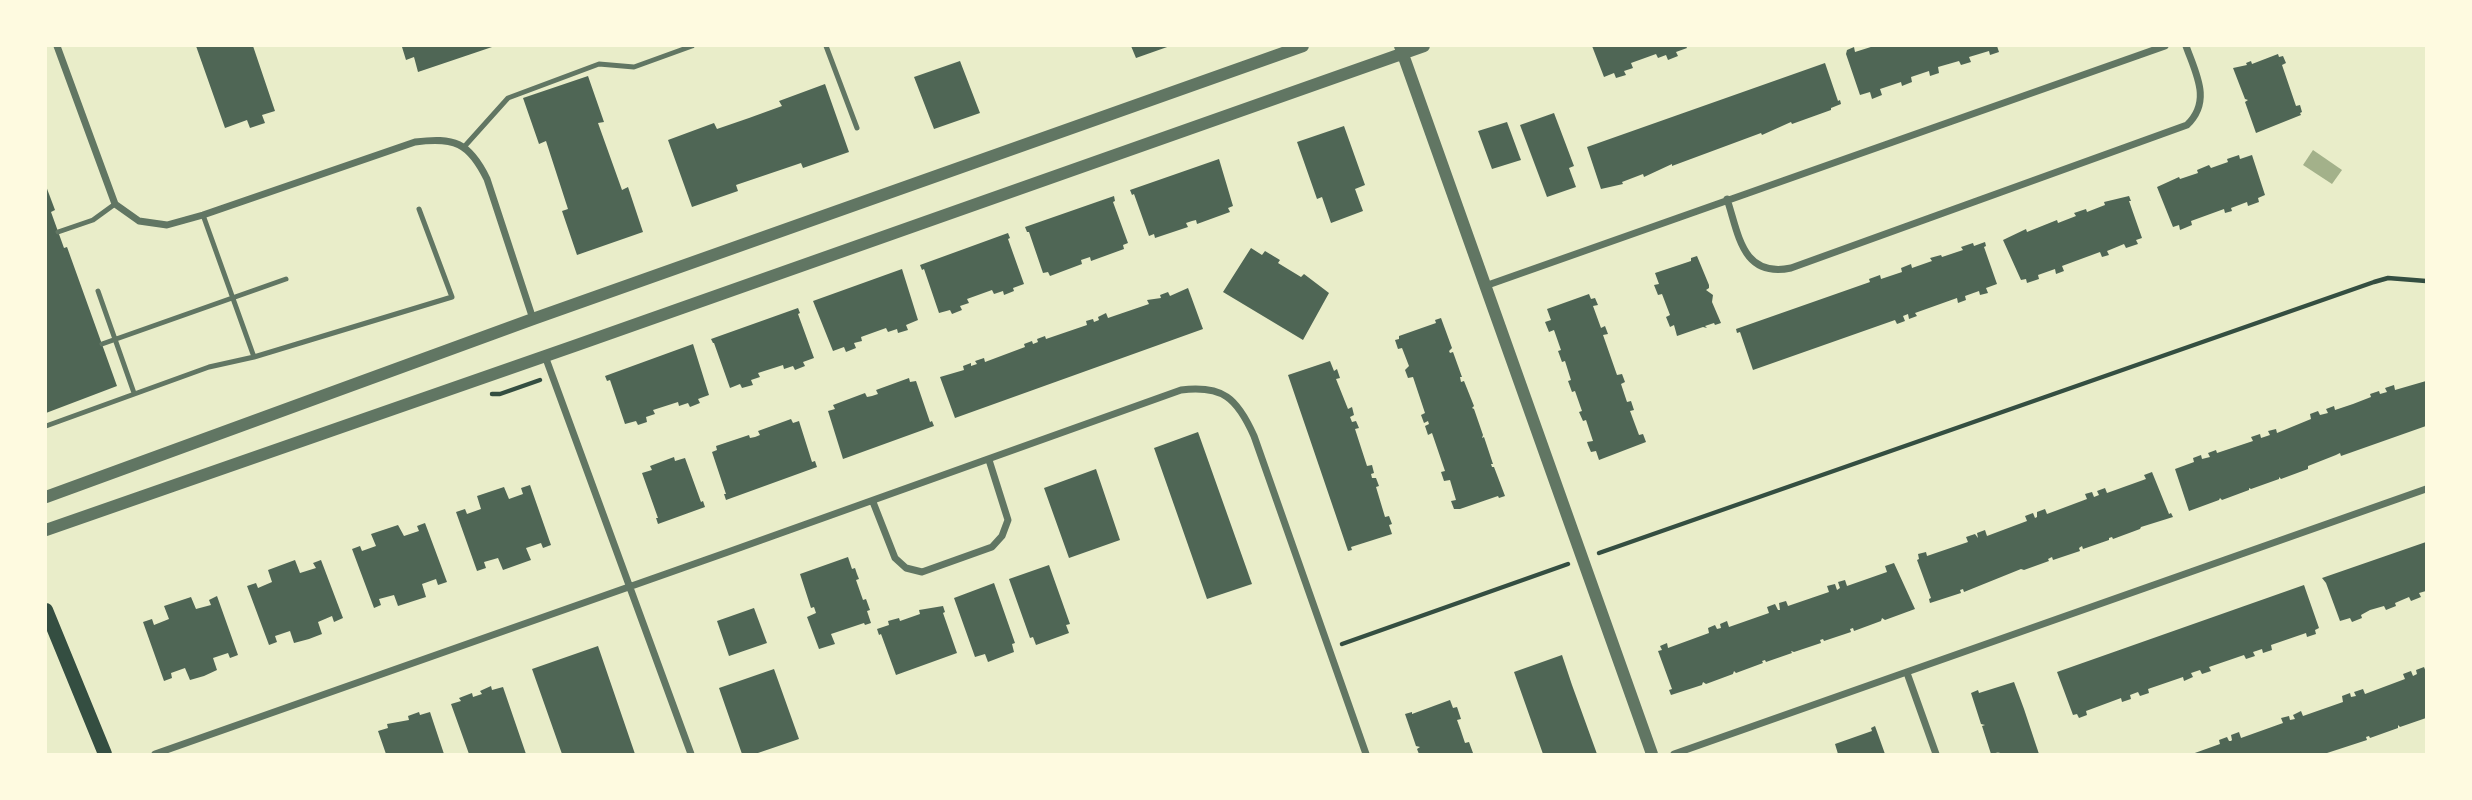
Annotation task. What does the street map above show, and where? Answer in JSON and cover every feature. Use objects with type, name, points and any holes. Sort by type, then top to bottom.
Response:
[{"type":"main road","points":[[46,610],[105,754]]},
{"type":"street","points":[[57,46],[115,204],[139,221],[154,225],[167,225],[203,215],[415,142],[440,139],[453,141],[464,147],[478,161],[487,179],[534,319]]},
{"type":"street","points":[[46,497],[534,319],[1303,46]]},
{"type":"street","points":[[46,530],[545,356],[1401,49],[1424,46]]},
{"type":"street","points":[[1485,286],[2165,46]]},
{"type":"street","points":[[1727,200],[1745,252],[1753,263],[1776,271],[1791,268],[2187,125],[2197,115],[2201,101],[2200,85],[2186,46]]},
{"type":"street","points":[[1401,49],[1652,754]]},
{"type":"street","points":[[545,356],[691,754]]},
{"type":"street","points":[[155,754],[873,502],[1181,390],[1202,387],[1226,394],[1243,411],[1366,754]]},
{"type":"street","points":[[873,502],[895,558],[906,568],[922,572],[992,547],[1002,536],[1008,520],[989,460]]},
{"type":"street","points":[[1674,754],[2427,489]]},
{"type":"street","points":[[1907,673],[1936,754]]},
{"type":"lane","points":[[464,147],[508,98],[599,64],[634,67],[692,46]]},
{"type":"lane","points":[[826,46],[857,128]]},
{"type":"lane","points":[[58,232],[93,220],[115,204]]},
{"type":"lane","points":[[46,426],[209,367],[254,357],[452,297],[419,209]]},
{"type":"lane","points":[[203,215],[254,357]]},
{"type":"lane","points":[[102,344],[286,279]]},
{"type":"lane","points":[[98,291],[134,393]]},
{"type":"path","points":[[1329,648],[2374,282],[2388,278],[2427,281]]},
{"type":"path","points":[[500,394],[552,375]]},
{"type":"shaded area","points":[[2313,150],[2342,170],[2332,184],[2303,165]]},
{"type":"building","points":[[196,46],[253,46],[275,111],[262,115],[265,123],[250,128],[247,120],[225,128]]},
{"type":"building","points":[[495,46],[418,72],[414,57],[406,60],[402,47]]},
{"type":"building","points":[[1131,46],[1170,46],[1136,58]]},
{"type":"building","points":[[1592,46],[1687,48],[1676,52],[1678,56],[1668,60],[1666,55],[1658,58],[1656,54],[1631,63],[1633,68],[1624,71],[1626,75],[1616,78],[1614,73],[1604,77]]},
{"type":"building","points":[[1874,46],[1997,46],[1999,52],[1990,55],[1989,51],[1969,57],[1971,62],[1961,65],[1959,61],[1938,67],[1939,73],[1930,76],[1929,71],[1911,77],[1912,82],[1902,86],[1901,82],[1880,89],[1882,95],[1872,99],[1870,92],[1860,95],[1846,54],[1847,50],[1854,47],[1855,52]]},
{"type":"building","points":[[2278,54],[2279,57],[2283,56],[2286,63],[2282,65],[2296,106],[2300,105],[2302,112],[2301,115],[2256,133],[2245,102],[2248,100],[2245,99],[2233,68]]},
{"type":"building","points":[[960,61],[980,113],[934,129],[914,77]]},
{"type":"building","points":[[1825,63],[1841,104],[1831,110],[1672,164],[1644,177],[1643,174],[1622,182],[1623,184],[1601,189],[1587,147]]},
{"type":"building","points":[[588,76],[604,122],[598,123],[622,190],[628,187],[643,232],[577,255],[562,211],[568,209],[546,141],[539,144],[523,98]]},
{"type":"building","points":[[825,84],[849,152],[803,168],[801,163],[736,185],[738,191],[692,207],[668,140],[714,123],[717,129],[749,118],[782,106],[779,101]]},
{"type":"building","points":[[1554,113],[1574,166],[1569,168],[1576,187],[1547,197],[1520,125]]},
{"type":"building","points":[[1507,122],[1521,160],[1492,169],[1478,131]]},
{"type":"building","points":[[1344,126],[1365,185],[1355,189],[1363,211],[1331,223],[1322,197],[1317,199],[1297,142]]},
{"type":"building","points":[[2239,155],[2240,159],[2252,155],[2265,195],[2258,198],[2259,202],[2248,206],[2247,202],[2225,213],[2224,209],[2191,221],[2192,225],[2180,230],[2179,225],[2173,227],[2157,187],[2179,177],[2180,179],[2198,173],[2197,170],[2209,165],[2211,168],[2228,162],[2227,159]]},
{"type":"building","points":[[1219,159],[1233,206],[1228,208],[1230,212],[1197,224],[1196,220],[1186,223],[1188,227],[1155,238],[1154,234],[1149,236],[1134,194],[1132,195],[1130,190]]},
{"type":"building","points":[[46,186],[55,210],[51,212],[64,248],[67,247],[117,386],[46,413]]},
{"type":"building","points":[[1114,196],[1113,202],[1128,243],[1123,245],[1124,249],[1091,261],[1090,257],[1081,260],[1082,264],[1050,276],[1048,272],[1043,273],[1025,227]]},
{"type":"building","points":[[2129,196],[2142,238],[2136,240],[2138,244],[2126,248],[2124,244],[2107,251],[2109,255],[2102,257],[2100,252],[2062,266],[2064,271],[2056,274],[2055,269],[2038,275],[2039,279],[2027,283],[2026,279],[2021,280],[2003,240],[2026,229],[2027,232],[2057,220],[2058,223],[2076,216],[2074,213],[2086,209],[2087,212],[2105,205],[2104,202]]},
{"type":"building","points":[[1008,233],[1024,284],[1004,295],[1003,291],[994,294],[992,290],[967,299],[969,303],[960,306],[962,310],[952,314],[950,310],[939,313],[924,269],[922,270],[920,265]]},
{"type":"building","points":[[1985,242],[1984,247],[1997,284],[1986,288],[1988,293],[1980,295],[1979,291],[1965,296],[1966,300],[1958,303],[1957,298],[1915,313],[1917,316],[1909,319],[1908,314],[1903,316],[1905,321],[1897,324],[1895,320],[1753,370],[1740,332],[1737,333],[1736,329],[1870,282],[1869,279],[1880,275],[1881,279],[1902,272],[1901,268],[1911,264],[1912,268],[1932,261],[1930,258],[1963,250],[1961,247],[1973,243],[1974,246]]},
{"type":"building","points":[[1251,248],[1262,255],[1265,251],[1280,260],[1278,263],[1301,277],[1304,274],[1329,293],[1303,340],[1223,292]]},
{"type":"building","points":[[1697,256],[1709,285],[1706,290],[1713,295],[1712,302],[1721,323],[1677,336],[1674,325],[1670,327],[1666,317],[1670,315],[1662,294],[1658,295],[1654,285],[1659,284],[1655,273],[1691,261],[1691,258]]},
{"type":"building","points":[[902,269],[918,320],[906,325],[908,330],[898,333],[897,329],[888,332],[886,328],[861,337],[862,341],[854,343],[856,348],[846,352],[844,347],[833,351],[813,301]]},
{"type":"building","points":[[1188,288],[1203,329],[955,418],[940,377],[964,370],[963,366],[977,364],[975,361],[984,358],[985,362],[1025,347],[1024,344],[1032,341],[1033,344],[1045,336],[1046,339],[1087,325],[1086,321],[1099,320],[1098,317],[1106,313],[1108,318],[1149,304],[1147,300],[1161,298],[1160,295],[1168,292],[1170,296]]},
{"type":"building","points":[[1589,294],[1591,299],[1595,298],[1598,305],[1593,306],[1601,328],[1605,326],[1608,334],[1603,335],[1617,375],[1622,374],[1625,382],[1621,384],[1627,402],[1631,401],[1634,410],[1630,411],[1639,435],[1643,434],[1646,442],[1599,460],[1596,451],[1591,452],[1588,445],[1587,442],[1593,441],[1586,420],[1583,421],[1579,412],[1582,411],[1575,391],[1572,392],[1568,381],[1571,380],[1565,361],[1562,362],[1558,351],[1561,350],[1554,330],[1549,332],[1545,322],[1551,320],[1547,309]]},
{"type":"building","points":[[798,308],[814,358],[803,362],[805,366],[795,370],[793,366],[784,369],[783,365],[758,373],[760,377],[751,380],[753,385],[742,388],[740,384],[730,388],[711,339]]},
{"type":"building","points":[[1441,318],[1452,348],[1449,351],[1453,352],[1462,377],[1461,382],[1464,381],[1474,406],[1472,408],[1482,438],[1484,437],[1492,467],[1505,496],[1460,509],[1454,509],[1451,501],[1456,500],[1450,480],[1444,481],[1441,472],[1445,471],[1432,433],[1428,435],[1425,426],[1429,424],[1428,421],[1424,423],[1421,415],[1425,413],[1413,377],[1408,378],[1405,370],[1409,366],[1402,348],[1398,349],[1395,340],[1399,339],[1399,336],[1436,323],[1435,320]]},
{"type":"building","points":[[693,344],[709,395],[698,399],[700,403],[690,407],[688,403],[679,406],[678,402],[653,410],[655,414],[646,417],[647,422],[638,425],[636,421],[625,424],[610,380],[607,381],[605,376]]},
{"type":"building","points":[[1330,361],[1334,371],[1337,369],[1340,378],[1336,379],[1348,409],[1352,407],[1354,415],[1350,417],[1352,422],[1356,421],[1359,428],[1355,429],[1367,466],[1372,465],[1372,478],[1376,478],[1379,486],[1376,487],[1385,517],[1389,516],[1392,524],[1389,525],[1392,534],[1351,547],[1352,550],[1348,551],[1288,375]]},
{"type":"building","points":[[909,378],[910,382],[916,381],[930,422],[932,421],[934,426],[843,459],[828,411],[835,409],[833,405],[865,393],[867,397],[878,394],[876,390]]},
{"type":"building","points":[[2426,381],[2426,426],[2341,456],[2340,453],[2308,466],[2308,469],[2281,479],[2279,477],[2189,511],[2175,469],[2194,462],[2193,458],[2201,455],[2202,459],[2210,457],[2208,453],[2216,450],[2217,453],[2253,441],[2251,437],[2270,435],[2268,431],[2276,429],[2277,433],[2311,419],[2310,414],[2318,411],[2320,415],[2328,413],[2326,409],[2334,406],[2335,410],[2371,397],[2370,394],[2387,392],[2385,388],[2394,385],[2395,390]]},
{"type":"building","points":[[791,419],[793,423],[799,421],[812,462],[815,461],[817,467],[726,500],[712,452],[717,450],[716,446],[749,435],[750,438],[755,437],[760,435],[758,431]]},
{"type":"building","points":[[1198,432],[1252,584],[1207,599],[1154,448]]},
{"type":"building","points":[[674,457],[675,461],[685,458],[705,507],[658,524],[642,473],[652,470],[650,466]]},
{"type":"building","points":[[1096,469],[1120,540],[1069,558],[1044,488]]},
{"type":"building","points":[[2152,472],[2169,514],[2173,517],[2083,549],[2082,546],[2080,551],[2053,560],[2052,557],[2049,561],[1964,592],[1963,589],[1960,590],[1961,593],[1930,603],[1931,598],[1917,560],[1918,554],[1926,552],[1927,556],[1968,542],[1966,537],[1975,534],[1978,538],[1977,533],[1985,530],[1987,536],[2027,521],[2025,516],[2033,513],[2035,518],[2037,512],[2045,509],[2047,514],[2087,499],[2085,494],[2092,492],[2094,497],[2099,495],[2097,491],[2105,488],[2107,493],[2146,479],[2144,475]]},
{"type":"building","points":[[530,485],[551,545],[543,548],[541,543],[526,548],[531,560],[503,570],[498,558],[484,562],[486,568],[477,571],[456,512],[465,509],[467,514],[481,509],[477,496],[504,487],[509,499],[523,494],[521,488]]},
{"type":"building","points":[[425,523],[447,582],[438,585],[436,579],[422,584],[426,597],[398,606],[394,595],[379,599],[381,605],[374,608],[352,549],[360,546],[362,551],[376,546],[371,534],[398,525],[404,536],[419,531],[417,526]]},
{"type":"building","points":[[2426,542],[2426,591],[2419,593],[2421,597],[2411,601],[2409,597],[2386,610],[2384,606],[2370,610],[2361,615],[2362,618],[2352,622],[2350,618],[2340,621],[2322,578]]},
{"type":"building","points":[[848,557],[859,579],[856,580],[863,600],[866,599],[870,610],[867,611],[871,623],[831,634],[835,644],[819,649],[807,617],[816,613],[814,607],[811,608],[800,574]]},
{"type":"building","points":[[295,560],[300,573],[316,568],[313,563],[321,560],[343,618],[334,622],[332,616],[318,622],[322,634],[309,639],[294,643],[290,631],[275,636],[277,642],[269,645],[247,586],[256,583],[258,588],[272,582],[268,570]]},
{"type":"building","points":[[1894,563],[1915,609],[1885,620],[1882,618],[1881,621],[1854,631],[1853,628],[1850,629],[1851,632],[1820,640],[1821,643],[1791,651],[1792,653],[1766,662],[1762,661],[1763,663],[1671,695],[1669,690],[1672,689],[1658,651],[1662,650],[1660,646],[1667,643],[1668,648],[1709,633],[1708,628],[1715,625],[1717,629],[1721,628],[1720,624],[1727,621],[1729,627],[1769,613],[1767,607],[1775,604],[1780,610],[1779,603],[1786,601],[1788,606],[1829,592],[1827,586],[1835,584],[1837,590],[1840,588],[1838,582],[1845,580],[1847,586],[1887,572],[1885,566]]},
{"type":"building","points":[[1049,565],[1070,624],[1066,625],[1069,633],[1036,645],[1033,637],[1030,638],[1009,579]]},
{"type":"building","points":[[994,583],[1015,643],[1012,644],[1014,652],[988,662],[985,654],[975,657],[954,598]]},
{"type":"building","points":[[2304,585],[2319,628],[2315,630],[2316,634],[2307,637],[2306,633],[2271,645],[2272,650],[2263,653],[2262,649],[2253,652],[2255,656],[2246,659],[2244,655],[2209,667],[2211,671],[2202,674],[2200,670],[2191,673],[2193,677],[2184,681],[2183,677],[2148,689],[2149,693],[2140,696],[2138,692],[2130,695],[2131,699],[2122,702],[2121,698],[2086,711],[2087,715],[2079,718],[2077,714],[2073,715],[2057,672]]},
{"type":"building","points":[[217,596],[238,655],[230,658],[228,653],[213,658],[217,670],[204,676],[190,680],[185,668],[171,673],[172,678],[164,681],[143,622],[152,619],[154,625],[169,619],[164,606],[191,597],[196,609],[211,605],[209,600]]},
{"type":"building","points":[[943,606],[957,653],[896,675],[877,629],[889,625],[888,621],[899,618],[900,621],[920,614],[919,610]]},
{"type":"building","points":[[754,608],[767,643],[729,656],[717,621]]},
{"type":"building","points":[[598,646],[635,754],[562,754],[532,669]]},
{"type":"building","points":[[1562,655],[1597,754],[1543,754],[1514,672]]},
{"type":"building","points":[[2424,667],[2426,718],[2400,727],[2398,725],[2398,728],[2366,737],[2367,740],[2324,754],[2192,754],[2220,744],[2219,740],[2227,737],[2231,741],[2231,735],[2239,732],[2241,738],[2283,723],[2281,718],[2289,716],[2290,720],[2295,719],[2293,715],[2301,711],[2303,716],[2343,702],[2342,696],[2350,693],[2351,697],[2356,696],[2354,692],[2363,689],[2365,694],[2405,679],[2403,674],[2411,671],[2413,676],[2417,674],[2416,670]]},
{"type":"building","points":[[774,669],[799,739],[755,754],[742,754],[719,688]]},
{"type":"building","points":[[2014,682],[2039,754],[1991,754],[1982,726],[1985,725],[1981,724],[1971,693]]},
{"type":"building","points":[[491,686],[492,690],[503,687],[526,754],[469,754],[451,704],[472,693],[473,697],[482,694],[480,691]]},
{"type":"building","points":[[1450,700],[1453,708],[1457,707],[1461,719],[1457,720],[1465,743],[1469,742],[1473,753],[1419,754],[1417,749],[1420,747],[1416,746],[1405,714]]},
{"type":"building","points":[[419,712],[420,715],[430,712],[444,754],[386,754],[378,731],[388,728],[387,724],[409,720],[408,716]]},
{"type":"building","points":[[1875,726],[1885,754],[1838,754],[1835,744],[1872,731],[1871,728]]}]
